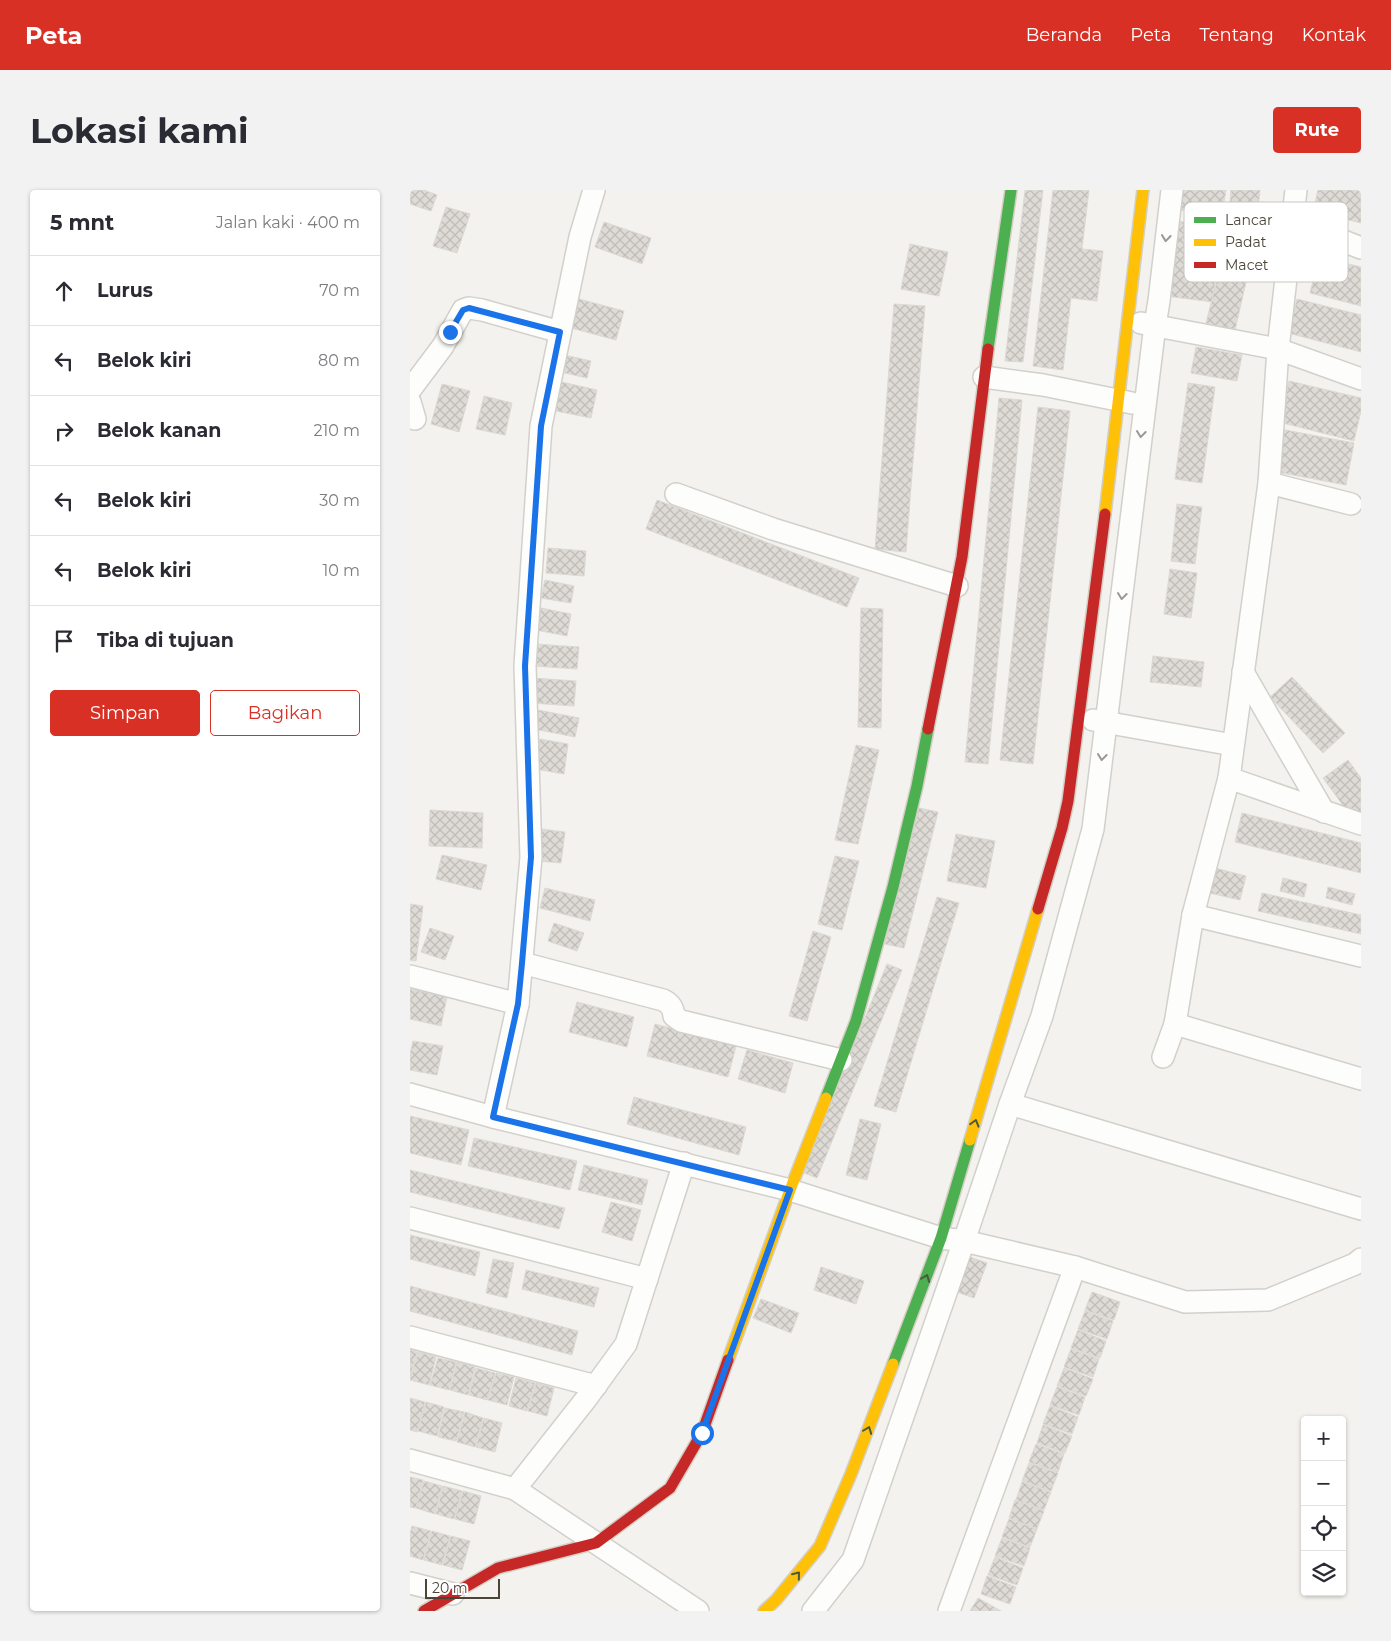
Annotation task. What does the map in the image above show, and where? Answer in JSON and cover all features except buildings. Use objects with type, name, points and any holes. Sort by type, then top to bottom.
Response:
[{"type":"street","points":[[493,1117],[518,1004],[531,857],[525,666],[541,426],[580,237],[594,190]]},
{"type":"street","points":[[424,1611],[498,1568],[596,1543],[670,1488],[702,1433],[790,1190],[856,1021],[895,878],[917,786],[957,586],[1011,190]]},
{"type":"street","points":[[764,1611],[776,1600],[820,1546],[851,1474],[941,1238],[1062,828],[1068,801],[1079,717],[1119,401],[1143,190]]},
{"type":"street","points":[[813,1611],[853,1560],[1042,1016],[1093,829],[1172,190]]},
{"type":"street","points":[[1348,243],[1361,248]]},
{"type":"street","points":[[1163,1057],[1175,1024],[1193,915],[1229,778],[1269,483],[1278,349],[1286,282]]},
{"type":"street","points":[[410,390],[443,346],[463,310],[469,308],[482,310],[560,332]]},
{"type":"street","points":[[1128,322],[1155,325],[1278,349],[1361,379]]},
{"type":"street","points":[[984,377],[1043,385],[1145,406]]},
{"type":"street","points":[[1269,483],[1351,504]]},
{"type":"street","points":[[676,494],[773,529],[957,586]]},
{"type":"street","points":[[1242,672],[1324,812]]},
{"type":"street","points":[[1079,717],[1232,745]]},
{"type":"street","points":[[1229,778],[1361,824]]},
{"type":"street","points":[[1062,828],[1090,839]]},
{"type":"street","points":[[1193,915],[1361,956]]},
{"type":"street","points":[[522,963],[663,1000],[669,1003],[673,1009],[674,1016],[681,1021],[841,1060]]},
{"type":"street","points":[[410,976],[518,1004]]},
{"type":"street","points":[[1175,1024],[1361,1079]]},
{"type":"street","points":[[410,1094],[493,1117],[790,1190],[941,1238],[964,1241],[1075,1267],[1185,1302],[1268,1300],[1355,1264],[1361,1259]]},
{"type":"street","points":[[1010,1104],[1361,1209]]},
{"type":"street","points":[[515,1489],[596,1386],[626,1344],[684,1163]]},
{"type":"street","points":[[410,1218],[647,1279]]},
{"type":"street","points":[[949,1611],[1075,1267]]},
{"type":"street","points":[[410,1337],[596,1386]]},
{"type":"street","points":[[410,1460],[515,1489],[698,1611]]},
{"type":"street","points":[[410,1583],[453,1594]]},
{"type":"traffic: fast","points":[[988,349],[1011,190]]},
{"type":"traffic: fast","points":[[826,1098],[856,1021],[893,887],[917,786],[928,729]]},
{"type":"traffic: fast","points":[[893,1364],[941,1238],[970,1140]]},
{"type":"traffic: slow","points":[[1105,514],[1143,190]]},
{"type":"traffic: slow","points":[[970,1140],[1038,909]]},
{"type":"traffic: slow","points":[[728,1360],[826,1098]]},
{"type":"traffic: slow","points":[[764,1611],[776,1600],[820,1546],[851,1474],[893,1364]]},
{"type":"traffic: jam","points":[[928,729],[962,557],[988,349]]},
{"type":"traffic: jam","points":[[1038,909],[1068,801],[1105,514]]},
{"type":"traffic: jam","points":[[424,1611],[498,1568],[596,1543],[670,1488],[702,1433],[728,1360]]},
{"type":"route","points":[[450,332],[463,310],[469,308],[560,332],[541,426],[525,666],[531,857],[522,963],[518,1004],[493,1117],[790,1190],[702,1433]]}]
